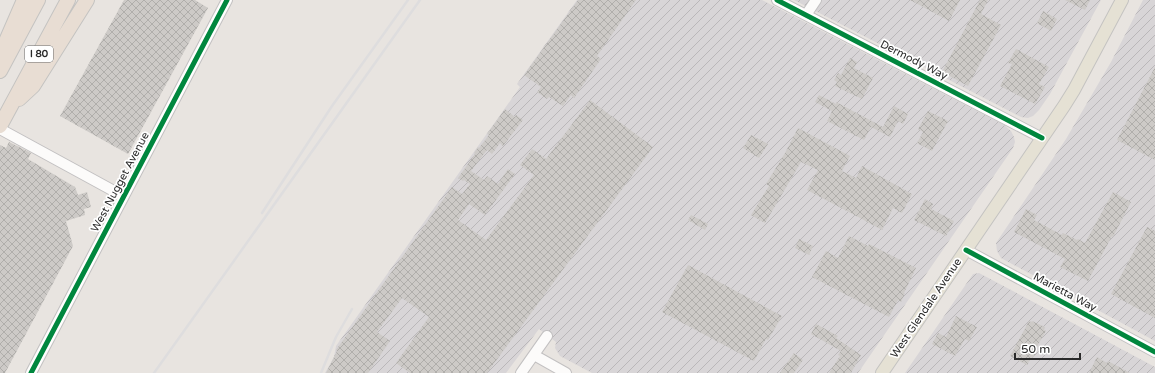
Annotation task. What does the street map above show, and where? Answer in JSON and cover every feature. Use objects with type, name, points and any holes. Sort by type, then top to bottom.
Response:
[{"type":"highway","points":[[0,55],[24,0]]},
{"type":"highway","name":"I 80","points":[[0,70],[38,0]]},
{"type":"highway","name":"I 80","points":[[0,126],[68,0]]},
{"type":"highway","points":[[10,108],[33,86],[87,0]]},
{"type":"main road","name":"West Glendale Avenue","points":[[882,373],[1074,90],[1122,0]]},
{"type":"street","name":"West Nugget Avenue","points":[[31,373],[227,0]]},
{"type":"street","name":"Dermody Way","points":[[777,0],[1042,138]]},
{"type":"street","points":[[806,15],[816,0]]},
{"type":"street","points":[[0,129],[123,196]]},
{"type":"street","name":"Marietta Way","points":[[966,250],[1155,352]]},
{"type":"street","points":[[521,373],[547,336]]},
{"type":"street","points":[[534,355],[566,373]]},
{"type":"shaded area","points":[[577,0],[762,0],[1004,125],[1011,131],[1015,142],[1013,148],[858,373],[592,373],[560,356],[555,348],[556,342],[539,329],[506,373],[325,373],[334,357],[336,346],[520,87],[517,84]]},
{"type":"shaded area","points":[[794,0],[1101,0],[1050,94],[1039,110],[1033,116],[1028,118],[1021,117]]},
{"type":"shaded area","points":[[1143,0],[1155,0],[1155,341],[1001,258],[997,251],[996,243],[1066,139],[1111,62]]},
{"type":"shaded area","points":[[979,273],[1155,367],[1155,373],[905,373],[973,274]]},
{"type":"building","points":[[124,0],[195,0],[208,8],[128,154],[60,116]]},
{"type":"building","points":[[578,0],[636,0],[597,56],[601,59],[574,98],[571,95],[563,106],[549,97],[547,99],[537,92],[541,87],[524,75]]},
{"type":"building","points":[[910,0],[960,0],[949,21]]},
{"type":"building","points":[[980,0],[988,0],[981,14],[1001,25],[968,86],[942,72]]},
{"type":"building","points":[[1065,0],[1090,0],[1085,10]]},
{"type":"building","points":[[1043,11],[1057,19],[1051,31],[1037,23]]},
{"type":"building","points":[[1016,49],[1049,67],[1039,84],[1045,87],[1035,104],[1000,86],[1012,64],[1008,63]]},
{"type":"building","points":[[850,58],[857,62],[854,68],[873,78],[862,99],[835,86],[837,82],[834,80],[838,73],[841,75]]},
{"type":"building","points":[[1155,67],[1155,160],[1117,140]]},
{"type":"building","points":[[819,95],[836,104],[836,102],[883,127],[894,106],[908,114],[903,124],[898,121],[890,137],[871,127],[864,140],[827,121],[832,111],[815,102]]},
{"type":"building","points":[[590,100],[653,147],[487,373],[410,373],[396,363],[429,317],[402,298],[377,332],[390,341],[368,373],[326,373],[337,351],[336,350],[452,187],[462,194],[470,184],[458,178],[475,154],[474,153],[478,147],[479,148],[489,135],[487,134],[505,109],[515,117],[516,115],[523,120],[503,146],[500,143],[492,154],[487,150],[471,171],[484,180],[487,176],[498,184],[508,169],[515,174],[485,215],[469,204],[458,220],[486,240],[534,175],[520,165],[532,149],[546,159]]},
{"type":"building","points":[[928,111],[948,121],[932,151],[917,143],[923,132],[918,129]]},
{"type":"building","points":[[798,128],[850,156],[842,171],[856,178],[862,166],[912,194],[902,213],[893,208],[882,230],[807,190],[818,170],[801,162],[765,223],[751,215],[769,186],[766,184]]},
{"type":"building","points":[[751,135],[768,144],[759,158],[743,148]]},
{"type":"building","points":[[9,142],[31,153],[28,159],[75,187],[78,195],[87,192],[91,207],[84,209],[85,215],[66,221],[73,246],[5,373],[0,373],[0,145],[6,148]]},
{"type":"building","points":[[1113,192],[1131,202],[1088,281],[1060,267],[1065,259],[1014,232],[1026,209],[1037,215],[1034,220],[1062,235],[1063,233],[1085,243]]},
{"type":"building","points":[[925,199],[933,204],[931,209],[954,221],[946,236],[914,220]]},
{"type":"building","points":[[691,215],[708,224],[705,230],[688,220]]},
{"type":"building","points":[[1147,227],[1155,231],[1155,318],[1111,294]]},
{"type":"building","points":[[849,236],[868,246],[869,244],[916,268],[901,302],[898,300],[889,317],[812,277],[826,251],[838,258]]},
{"type":"building","points":[[799,239],[813,246],[809,255],[795,248]]},
{"type":"building","points":[[688,265],[782,316],[768,340],[766,339],[754,361],[662,312]]},
{"type":"building","points":[[956,316],[977,327],[969,341],[965,339],[955,356],[932,344],[938,333],[946,337]]},
{"type":"building","points":[[1029,321],[1045,327],[1044,330],[1046,331],[1035,350],[1037,351],[1027,365],[1010,356]]},
{"type":"building","points":[[816,324],[838,336],[836,338],[861,355],[851,373],[829,373],[840,356],[838,355],[841,351],[811,334]]},
{"type":"building","points":[[794,353],[803,360],[794,373],[780,373]]},
{"type":"building","points":[[1097,357],[1107,363],[1108,361],[1130,373],[1089,373]]},
{"type":"railway","points":[[262,213],[332,106],[408,0]]},
{"type":"railway","points":[[154,373],[420,0]]},
{"type":"railway","points":[[321,373],[336,337],[352,309]]},
{"type":"cycle path","points":[[31,373],[227,0]]},
{"type":"cycle path","points":[[777,0],[1042,138]]},
{"type":"cycle path","points":[[966,250],[1155,352]]}]
